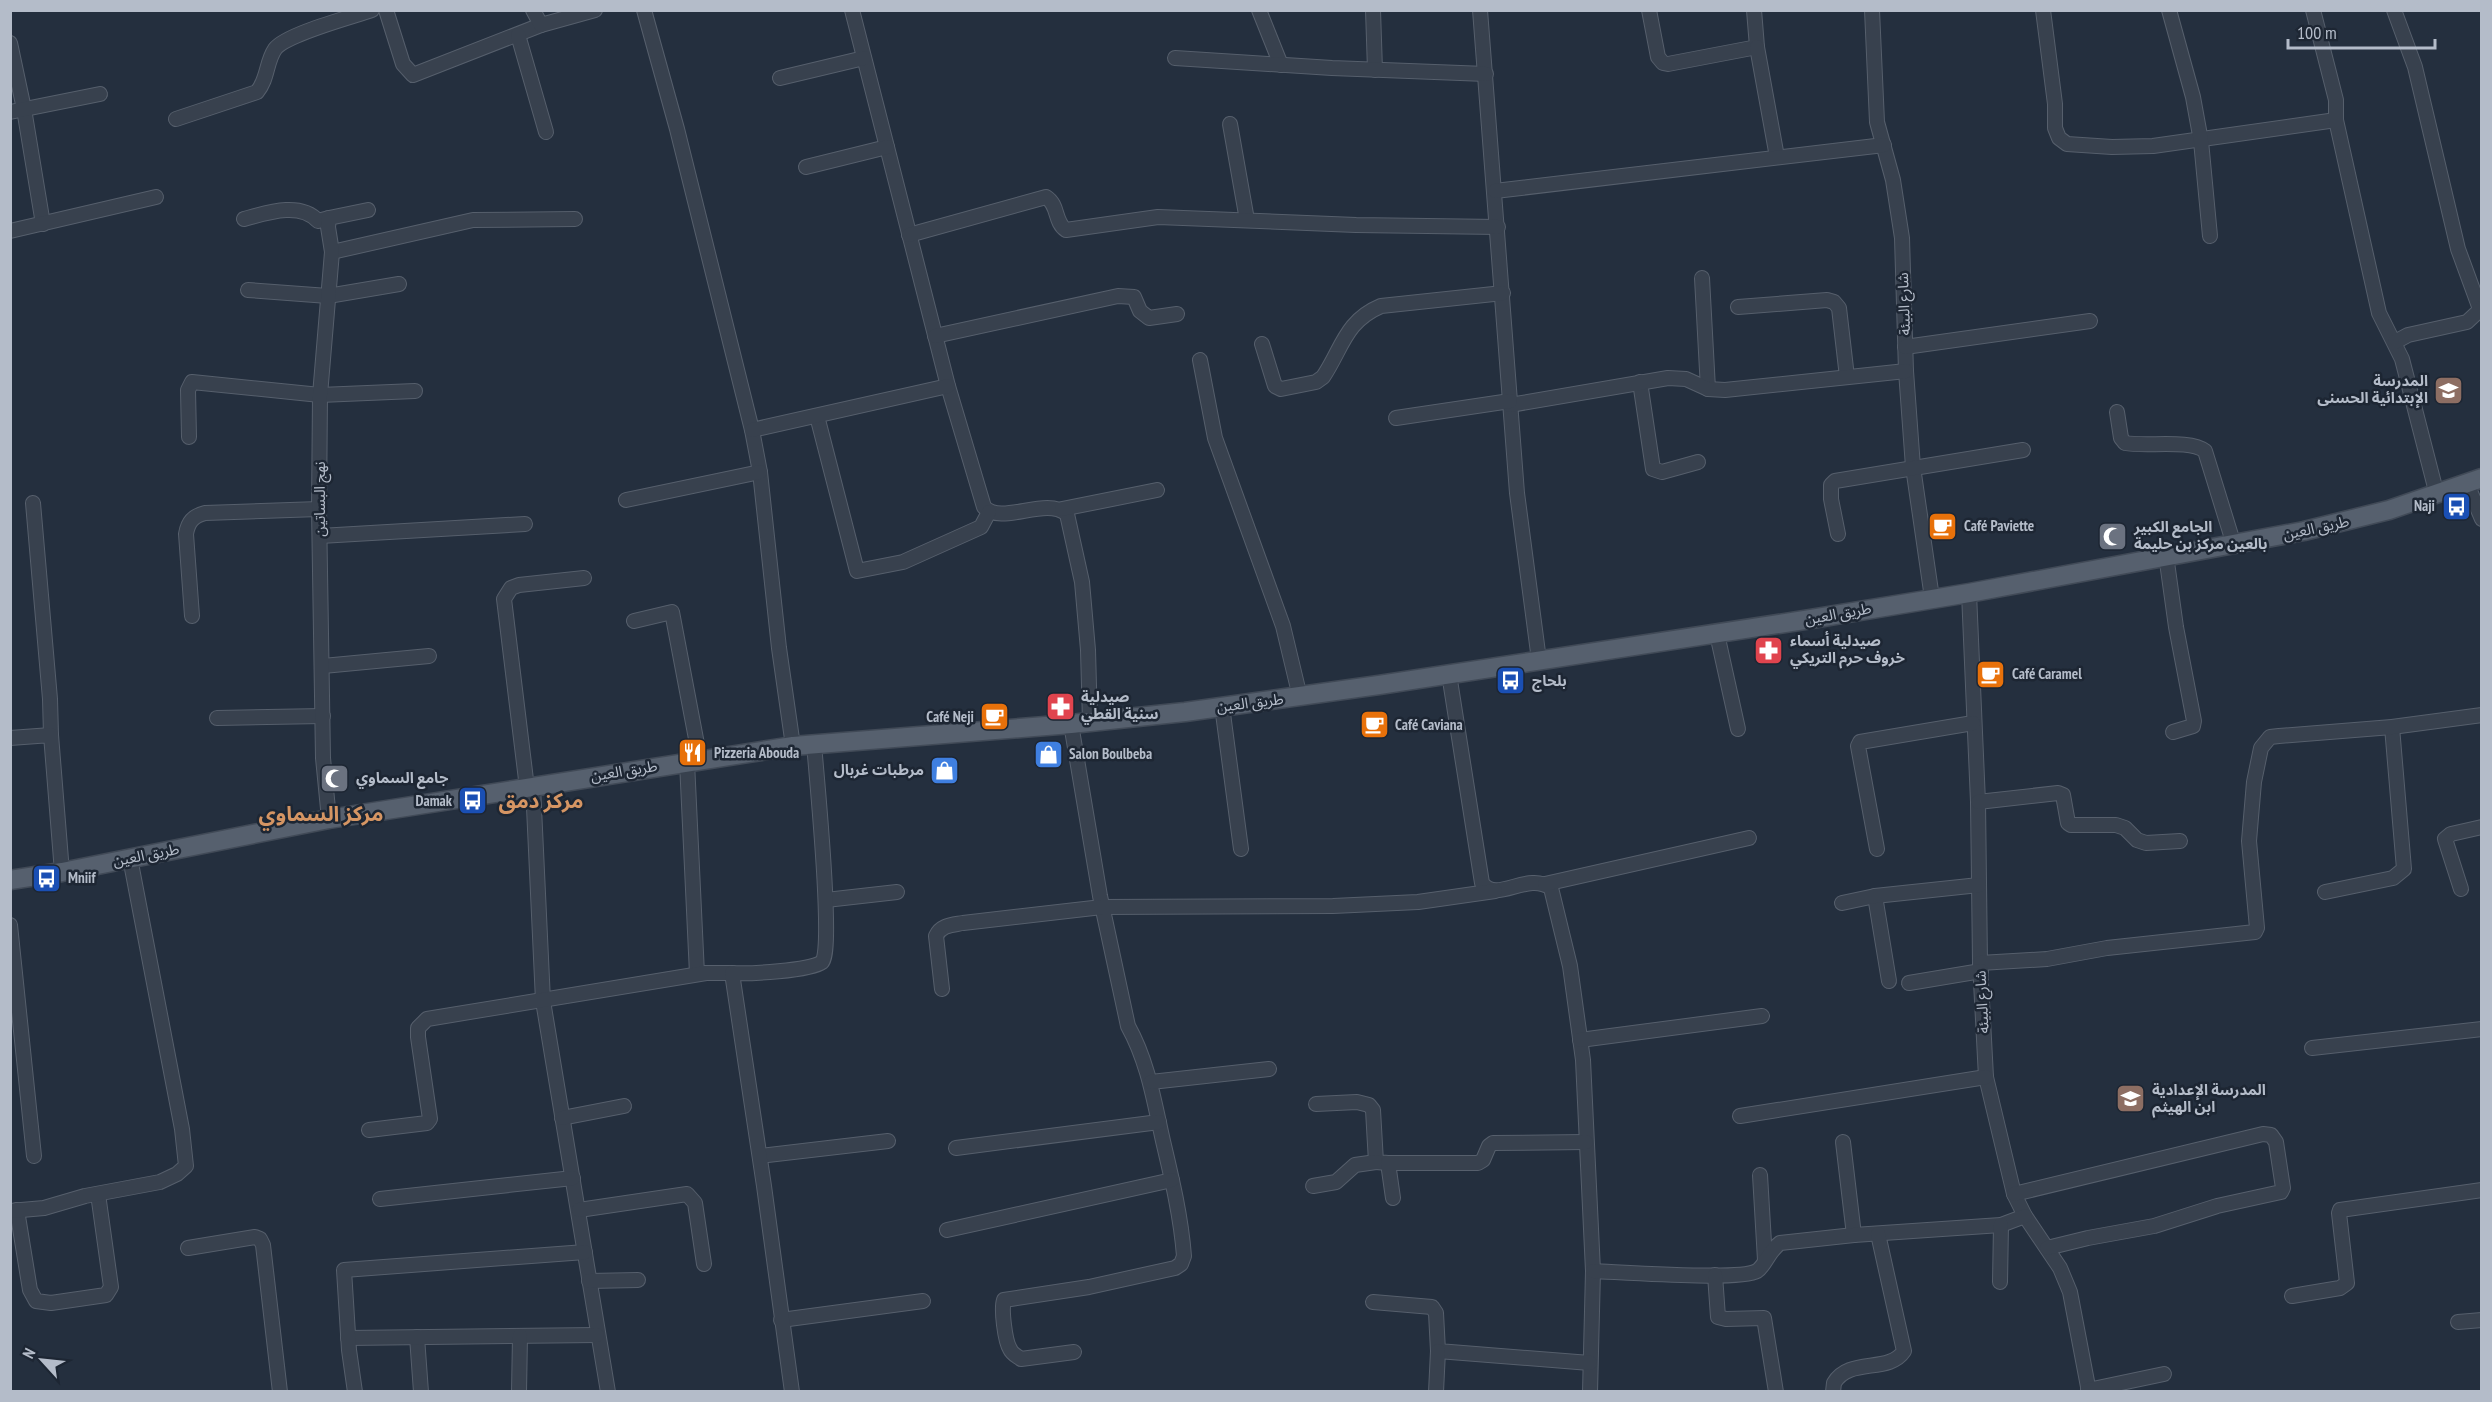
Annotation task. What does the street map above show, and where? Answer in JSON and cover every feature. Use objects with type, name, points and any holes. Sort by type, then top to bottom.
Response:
[{"type":"main road","name":"طريق العين","points":[[10,880],[62,872],[329,819],[793,746],[1071,724],[1300,697],[1717,634],[1969,593],[2234,544],[2351,520],[2437,495],[2474,481]]},
{"type":"street","points":[[176,119],[257,92],[262,86],[271,57],[281,43],[372,10]]},
{"type":"street","points":[[386,10],[403,64],[413,75],[541,25],[589,11]]},
{"type":"street","points":[[533,10],[541,25]]},
{"type":"street","points":[[644,10],[677,129],[752,430],[760,472],[779,648],[793,746]]},
{"type":"street","points":[[852,10],[948,386],[978,494],[984,507],[994,514],[1053,507],[1062,509],[1157,490]]},
{"type":"street","points":[[1259,10],[1281,65]]},
{"type":"street","points":[[1373,10],[1375,70]]},
{"type":"street","points":[[1480,10],[1517,493],[1539,660]]},
{"type":"street","points":[[1649,10],[1658,57],[1663,63],[1668,64],[1757,47]]},
{"type":"street","points":[[1754,10],[1757,47],[1777,157]]},
{"type":"street","name":"شارع البيئة","points":[[1872,10],[1877,122],[1893,180],[1902,238],[1906,371],[1913,467],[1932,598]]},
{"type":"street","points":[[2043,10],[2055,104],[2055,128],[2061,142],[2123,147],[2200,141],[2336,120]]},
{"type":"street","points":[[2169,10],[2193,98],[2210,236]]},
{"type":"street","points":[[2313,10],[2336,100],[2336,120],[2379,313],[2402,359],[2437,495]]},
{"type":"street","points":[[2394,10],[2415,67],[2458,249],[2481,309],[2467,322],[2408,335],[2395,342]]},
{"type":"street","points":[[518,35],[546,132]]},
{"type":"street","points":[[10,43],[17,110],[43,224]]},
{"type":"street","points":[[780,78],[864,58]]},
{"type":"street","points":[[1175,58],[1485,74]]},
{"type":"street","points":[[17,110],[100,94]]},
{"type":"street","points":[[1230,124],[1247,220]]},
{"type":"street","points":[[1495,191],[1884,145]]},
{"type":"street","points":[[806,167],[887,147]]},
{"type":"street","points":[[10,231],[156,197]]},
{"type":"street","points":[[909,235],[1040,198],[1051,201],[1059,223],[1066,230],[1158,217],[1356,225],[1498,227]]},
{"type":"street","points":[[244,219],[285,209],[312,214],[318,220],[368,210]]},
{"type":"street","name":"نهج البساتين","points":[[329,218],[332,252],[320,394],[319,509],[323,758],[329,819]]},
{"type":"street","points":[[332,252],[473,220],[575,219]]},
{"type":"street","points":[[1702,278],[1708,389]]},
{"type":"street","points":[[248,290],[328,296],[399,284]]},
{"type":"street","points":[[1262,344],[1275,386],[1281,389],[1303,385],[1323,377],[1336,350],[1357,320],[1370,310],[1381,306],[1503,293]]},
{"type":"street","points":[[935,336],[1118,296],[1134,297],[1140,311],[1149,318],[1177,314]]},
{"type":"street","points":[[1738,307],[1827,300],[1833,302],[1839,308],[1841,343],[1847,377]]},
{"type":"street","points":[[1905,347],[2090,321]]},
{"type":"street","points":[[1200,360],[1215,438],[1283,626],[1300,697]]},
{"type":"street","points":[[1396,418],[1668,378],[1686,379],[1708,389],[1725,390],[1906,371]]},
{"type":"street","points":[[189,437],[188,390],[192,382],[320,394],[415,391]]},
{"type":"street","points":[[1640,382],[1653,469],[1662,472],[1698,462]]},
{"type":"street","points":[[752,430],[948,386]]},
{"type":"street","points":[[2117,412],[2121,438],[2126,442],[2196,447],[2205,451],[2234,544]]},
{"type":"street","points":[[817,416],[854,568],[857,572],[903,562],[981,527],[989,512]]},
{"type":"street","points":[[1838,534],[1831,499],[1831,485],[1835,480],[2022,450]]},
{"type":"street","points":[[626,500],[760,472]]},
{"type":"street","points":[[2474,481],[2481,519]]},
{"type":"street","points":[[33,503],[62,872]]},
{"type":"street","points":[[192,616],[186,534],[189,523],[195,516],[205,513],[319,509]]},
{"type":"street","points":[[1062,509],[1067,514],[1082,582],[1088,650],[1090,722]]},
{"type":"street","points":[[320,536],[525,524]]},
{"type":"street","points":[[2166,555],[2175,627],[2194,721],[2193,726],[2188,729],[2173,732]]},
{"type":"street","points":[[584,578],[519,585],[512,588],[504,599],[530,787],[543,1000],[608,1392]]},
{"type":"street","name":"شارع البيئة","points":[[1969,593],[1986,1077],[2014,1194],[2025,1216],[2066,1278],[2088,1391]]},
{"type":"street","points":[[634,621],[672,612],[693,761],[697,974]]},
{"type":"street","points":[[1717,634],[1738,729]]},
{"type":"street","points":[[322,666],[429,656]]},
{"type":"street","points":[[1449,674],[1482,883],[1487,889],[1495,891]]},
{"type":"street","points":[[1222,706],[1241,849]]},
{"type":"street","points":[[1909,983],[1981,967],[2047,959],[2107,948],[2255,932],[2257,928],[2249,825],[2260,748],[2271,737],[2392,727],[2481,715]]},
{"type":"street","points":[[217,718],[323,716]]},
{"type":"street","points":[[1877,849],[1858,746],[1860,742],[1973,723]]},
{"type":"street","points":[[1071,724],[1102,907],[1128,1026],[1137,1042],[1151,1082],[1172,1180],[1183,1251],[1183,1260],[1179,1266],[1089,1287],[1004,1300],[1002,1308],[1009,1349],[1014,1355],[1021,1359],[1074,1352]]},
{"type":"street","points":[[2325,892],[2393,878],[2404,869],[2392,727]]},
{"type":"street","points":[[10,738],[51,735]]},
{"type":"street","points":[[369,1130],[427,1123],[430,1119],[418,1037],[418,1028],[424,1021],[697,974],[750,974],[824,961],[826,900],[814,744]]},
{"type":"street","points":[[1978,802],[2058,793],[2062,795],[2068,823],[2071,825],[2116,825],[2125,828],[2137,840],[2146,843],[2180,841]]},
{"type":"street","points":[[2462,889],[2445,839],[2451,834],[2481,827]]},
{"type":"street","points":[[1545,884],[1749,838]]},
{"type":"street","points":[[98,1194],[111,1287],[106,1295],[51,1303],[36,1301],[30,1290],[14,1211],[44,1208],[98,1194],[160,1182],[183,1170],[186,1162],[130,858]]},
{"type":"street","points":[[942,989],[936,936],[939,929],[944,926],[1102,907],[1333,906],[1419,902],[1495,891],[1536,881],[1545,884],[1554,891],[1570,966],[1580,1040],[1593,1271],[1590,1392]]},
{"type":"street","points":[[1842,903],[1875,896],[1979,885]]},
{"type":"street","points":[[826,900],[897,892]]},
{"type":"street","points":[[1875,896],[1888,981]]},
{"type":"street","points":[[10,925],[34,1156]]},
{"type":"street","points":[[732,973],[792,1392]]},
{"type":"street","points":[[1580,1040],[1762,1016]]},
{"type":"street","points":[[2312,1048],[2481,1029]]},
{"type":"street","points":[[1151,1082],[1269,1069]]},
{"type":"street","points":[[1740,1116],[1986,1077]]},
{"type":"street","points":[[1316,1104],[1357,1102],[1369,1105],[1373,1110],[1382,1162],[1393,1198]]},
{"type":"street","points":[[562,1118],[624,1106]]},
{"type":"street","points":[[956,1148],[1159,1122]]},
{"type":"street","points":[[2014,1194],[2263,1134],[2271,1135],[2276,1142],[2281,1192],[2217,1206],[2154,1226],[2047,1248]]},
{"type":"street","points":[[760,1156],[888,1141]]},
{"type":"street","points":[[1313,1186],[1336,1182],[1355,1166],[1382,1162],[1478,1163],[1483,1160],[1488,1146],[1493,1143],[1587,1142]]},
{"type":"street","points":[[1843,1142],[1854,1235]]},
{"type":"street","points":[[1760,1175],[1765,1260]]},
{"type":"street","points":[[380,1199],[573,1178]]},
{"type":"street","points":[[948,1230],[1172,1180]]},
{"type":"street","points":[[2292,1296],[2340,1288],[2347,1283],[2340,1210],[2481,1190]]},
{"type":"street","points":[[579,1210],[687,1194],[695,1203],[704,1264]]},
{"type":"street","points":[[1593,1271],[1715,1275],[1754,1273],[1761,1268],[1770,1250],[1780,1243],[1854,1235],[2001,1225],[2025,1216]]},
{"type":"street","points":[[2000,1282],[2001,1225]]},
{"type":"street","points":[[1833,1392],[1834,1383],[1845,1371],[1896,1360],[1904,1351],[1878,1234]]},
{"type":"street","points":[[188,1248],[260,1239],[263,1245],[280,1392]]},
{"type":"street","points":[[356,1392],[348,1338],[344,1270],[585,1252]]},
{"type":"street","points":[[1715,1275],[1718,1317],[1726,1319],[1764,1318],[1776,1392]]},
{"type":"street","points":[[589,1281],[638,1280]]},
{"type":"street","points":[[782,1320],[923,1301]]},
{"type":"street","points":[[1373,1302],[1432,1307],[1436,1313],[1438,1351],[1436,1392]]},
{"type":"street","points":[[2458,1322],[2481,1320]]},
{"type":"street","points":[[348,1338],[597,1335]]},
{"type":"street","points":[[519,1392],[520,1336]]},
{"type":"street","points":[[417,1337],[421,1392]]},
{"type":"street","points":[[1438,1351],[1590,1363]]},
{"type":"street","points":[[2088,1391],[2164,1374]]},
{"type":"place","name":"المدرسة الإبتدائية الحسنى","points":[[2449,390]]},
{"type":"place","name":"Naji","points":[[2456,506]]},
{"type":"place","name":"Café Paviette","points":[[1943,526]]},
{"type":"place","name":"الجامع الكبير بالعين مركز بن حليمة","points":[[2113,536]]},
{"type":"place","name":"صيدلية أسماء خروف حرم التريكي","points":[[1769,650]]},
{"type":"place","name":"Café Caramel","points":[[1991,674]]},
{"type":"place","name":"بلحاج","points":[[1511,681]]},
{"type":"place","name":"صيدلية سنية القطي","points":[[1060,706]]},
{"type":"place","name":"Café Neji","points":[[995,717]]},
{"type":"place","name":"Café Caviana","points":[[1374,725]]},
{"type":"place","name":"Pizzeria Abouda","points":[[693,753]]},
{"type":"place","name":"Salon Boulbeba","points":[[1048,754]]},
{"type":"place","name":"مرطبات غربال","points":[[945,770]]},
{"type":"place","name":"جامع السماوي","points":[[335,778]]},
{"type":"place","name":"Damak","points":[[473,801]]},
{"type":"place","name":"Mniif","points":[[47,878]]},
{"type":"place","name":"المدرسة الإعدادية ابن الهيثم","points":[[2131,1099]]},
{"type":"district","name":"مركز دمق","points":[[541,801]]},
{"type":"district","name":"مركز السماوي","points":[[321,814]]}]
